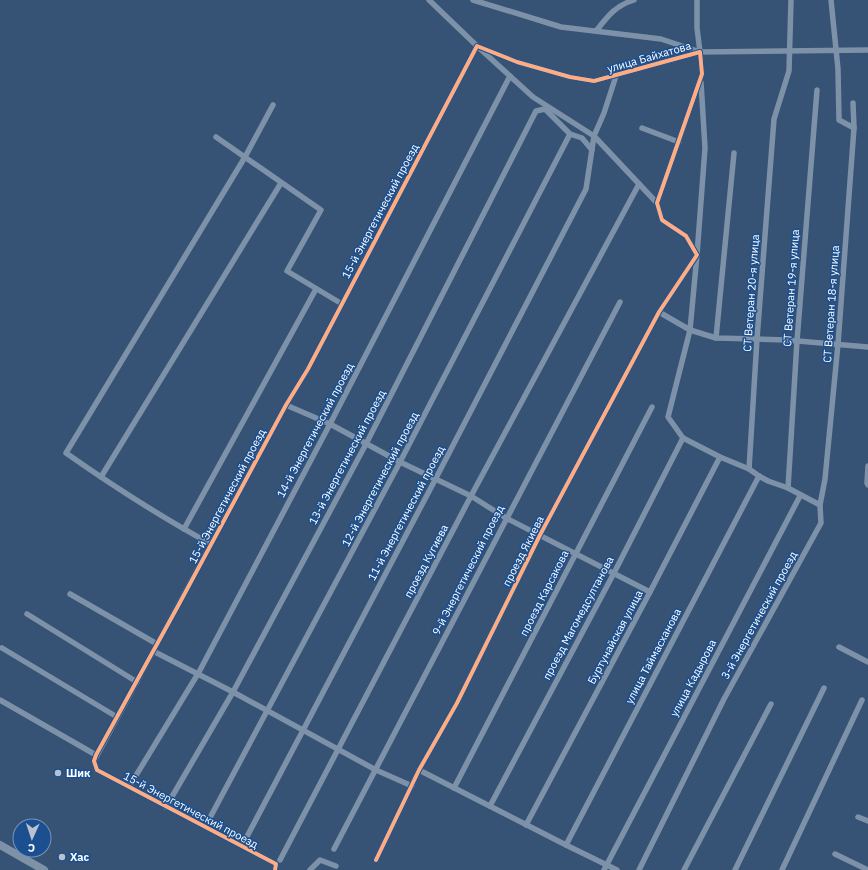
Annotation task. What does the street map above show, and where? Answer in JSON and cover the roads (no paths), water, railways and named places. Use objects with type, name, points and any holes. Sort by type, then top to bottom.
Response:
[{"type":"highway","points":[[0,845],[44,870]]},
{"type":"street","points":[[429,0],[477,46],[534,97],[569,136],[582,138],[592,150]]},
{"type":"street","points":[[473,0],[561,27],[661,39],[700,52],[868,50]]},
{"type":"street","points":[[596,31],[613,11],[624,3],[634,0]]},
{"type":"street","points":[[697,0],[697,28],[700,52]]},
{"type":"street","name":"СТ Ветеран 20-я улица","points":[[749,469],[757,339],[774,119],[789,71],[791,0]]},
{"type":"street","points":[[831,0],[836,50],[839,120],[854,128]]},
{"type":"street","name":"улица Байхатова","points":[[477,46],[516,62],[570,77],[594,81],[700,52],[702,74],[658,203]]},
{"type":"street","name":"15-й Энергетический проезд","points":[[275,870],[276,864],[97,770],[94,760],[286,404],[308,369],[477,46]]},
{"type":"street","name":"14-й Энергетический проезд","points":[[130,787],[197,674],[330,424],[510,76]]},
{"type":"street","name":"11-й Энергетический проезд","points":[[242,846],[435,480],[586,189],[594,136],[604,113],[616,76]]},
{"type":"street","points":[[700,78],[705,148],[698,255],[690,330],[668,417],[684,438],[820,505]]},
{"type":"street","name":"СТ Ветеран 19-я улица","points":[[788,488],[797,341],[817,90]]},
{"type":"street","points":[[534,97],[594,136],[658,203],[662,220],[686,236],[698,255]]},
{"type":"street","name":"СТ Ветеран 18-я улица","points":[[820,505],[825,479],[838,344],[854,128],[853,104]]},
{"type":"street","points":[[211,544],[101,478],[66,453],[245,157],[273,105]]},
{"type":"street","name":"13-й Энергетический проезд","points":[[166,806],[234,692],[366,444],[536,112],[545,108]]},
{"type":"street","points":[[642,128],[678,142]]},
{"type":"street","name":"12-й Энергетический проезд","points":[[205,827],[400,462],[569,136]]},
{"type":"street","points":[[216,137],[321,210],[287,271],[342,304]]},
{"type":"street","points":[[716,338],[734,153]]},
{"type":"street","points":[[101,478],[281,183]]},
{"type":"street","name":"проезд Кугиева","points":[[280,860],[471,496],[590,272],[639,184]]},
{"type":"street","name":"проезд Якиева","points":[[376,860],[419,770],[457,703],[540,535],[659,312],[698,255]]},
{"type":"street","points":[[184,529],[316,288]]},
{"type":"street","name":"9-й Энергетический проезд","points":[[334,849],[620,302]]},
{"type":"street","points":[[659,312],[690,330],[716,338],[797,341],[868,346]]},
{"type":"street","points":[[286,404],[330,424],[435,480],[471,496],[506,518],[650,592]]},
{"type":"street","name":"проезд Карсакова","points":[[454,788],[652,407]]},
{"type":"street","name":"проезд Магомедсултанова","points":[[490,806],[684,438]]},
{"type":"street","name":"Буртунайская улица","points":[[526,825],[720,457]]},
{"type":"street","points":[[867,484],[868,466]]},
{"type":"street","name":"улица Таймасханова","points":[[566,845],[759,476]]},
{"type":"street","name":"улица Кадырова","points":[[606,867],[800,496]]},
{"type":"street","name":"3-й Энергетический проезд","points":[[639,870],[724,699],[821,523],[820,505]]},
{"type":"street","points":[[70,594],[157,644]]},
{"type":"street","points":[[27,614],[137,682]]},
{"type":"street","points":[[840,647],[868,662]]},
{"type":"street","points":[[2,648],[117,717]]},
{"type":"street","points":[[153,651],[234,692],[376,770],[412,786]]},
{"type":"street","points":[[735,870],[824,688]]},
{"type":"street","points":[[0,700],[96,755]]},
{"type":"street","points":[[782,870],[862,700]]},
{"type":"street","points":[[684,870],[771,704]]},
{"type":"street","points":[[419,770],[606,867],[617,870]]},
{"type":"street","points":[[858,817],[868,821]]},
{"type":"street","points":[[835,854],[868,870]]},
{"type":"street","points":[[310,870],[320,860],[336,866]]},
{"type":"place","name":"Шик","points":[[58,773]]},
{"type":"place","name":"Хас","points":[[62,857]]}]
